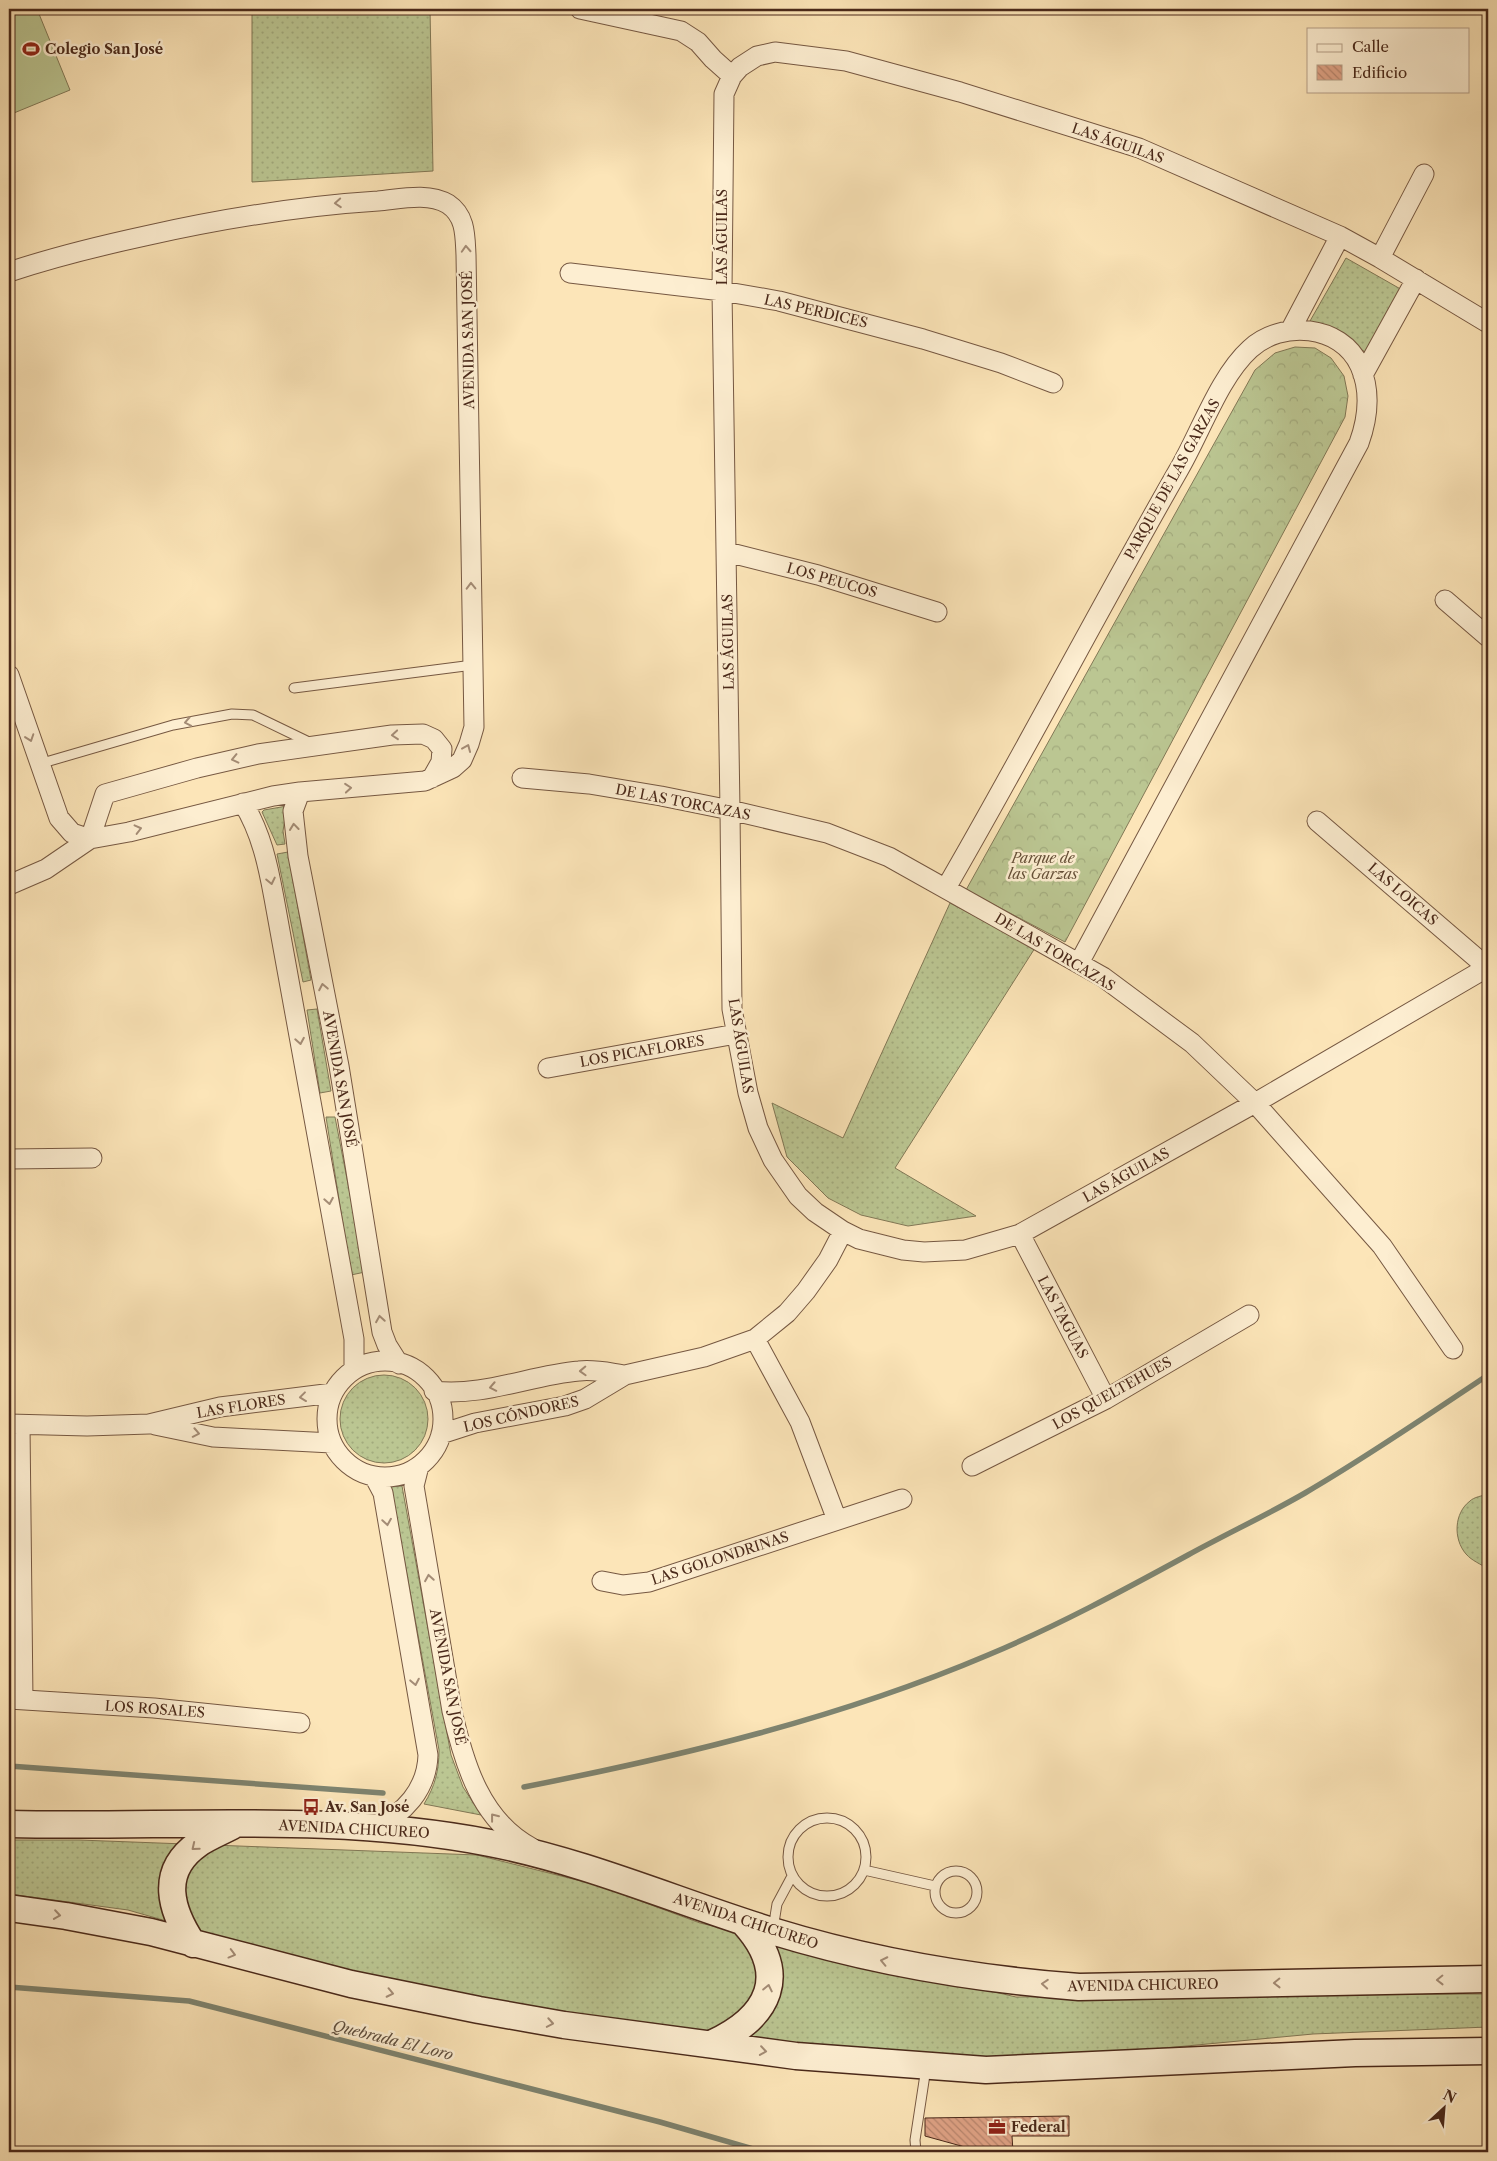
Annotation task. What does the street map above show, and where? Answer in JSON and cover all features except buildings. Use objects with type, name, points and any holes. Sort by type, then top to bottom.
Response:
[{"type":"main road","name":"AVENIDA CHICUREO","points":[[9,1824],[116,1826],[238,1824],[374,1827],[430,1832],[547,1856],[653,1890],[772,1932],[851,1954],[938,1972],[985,1978],[1079,1987],[1488,1979]]},
{"type":"main road","points":[[193,1944],[172,1904],[172,1884],[176,1873],[184,1858],[196,1845],[238,1824]]},
{"type":"main road","points":[[9,1908],[151,1932],[352,1984],[479,2010],[564,2025],[796,2056],[986,2070],[1355,2053],[1488,2051]]},
{"type":"main road","points":[[710,2044],[724,2038],[748,2021],[762,2005],[767,1994],[770,1977],[768,1960],[758,1938],[743,1922]]},
{"type":"street","points":[[580,9],[681,31],[698,42],[732,76]]},
{"type":"street","name":"LAS ÁGUILAS","points":[[1488,323],[1340,236],[1139,148],[960,92],[846,61],[776,52],[765,53],[749,60],[732,76],[727,85],[723,104],[722,291],[732,1009],[752,1112],[773,1160],[798,1196],[815,1212],[843,1231],[859,1239],[882,1245],[924,1252],[965,1250],[1020,1234],[1255,1103],[1488,968]]},
{"type":"street","points":[[1380,258],[1424,174]]},
{"type":"street","name":"AVENIDA SAN JOSÉ","points":[[9,272],[57,256],[198,224],[332,204],[432,197],[448,204],[457,211],[464,224],[474,727],[462,760],[425,781],[300,792],[243,803],[129,832],[90,839]]},
{"type":"street","points":[[1290,331],[1340,236]]},
{"type":"street","name":"LAS PERDICES","points":[[570,273],[722,291],[780,301],[842,316],[984,358],[1053,383]]},
{"type":"street","points":[[1363,375],[1416,279]]},
{"type":"street","name":"PARQUE DE LAS GARZAS","points":[[946,888],[1119,575],[1190,451],[1228,375],[1251,348],[1270,336],[1290,331],[1310,330],[1330,337],[1340,343],[1355,358],[1363,375],[1368,410],[1355,454],[1079,963]]},
{"type":"street","name":"LOS PEUCOS","points":[[727,552],[818,575],[937,612]]},
{"type":"street","points":[[1445,600],[1488,637]]},
{"type":"street","points":[[9,675],[59,818],[72,833],[90,839]]},
{"type":"street","points":[[9,885],[46,869],[90,839],[105,794],[228,760],[392,735],[423,734],[434,739],[442,749],[441,762],[432,778]]},
{"type":"street","name":"DE LAS TORCAZAS","points":[[522,778],[589,784],[730,810],[827,834],[889,857],[1103,977],[1192,1043],[1255,1103],[1382,1246],[1453,1349]]},
{"type":"street","name":"AVENIDA SAN JOSÉ","points":[[300,792],[293,811],[298,856],[339,1066],[382,1332],[398,1364]]},
{"type":"street","points":[[243,803],[257,829],[267,862],[354,1339],[354,1370]]},
{"type":"street","name":"LAS LOICAS","points":[[1316,821],[1488,968]]},
{"type":"street","name":"LOS PICAFLORES","points":[[548,1068],[736,1034]]},
{"type":"street","points":[[9,1159],[92,1158]]},
{"type":"street","name":"LOS CÓNDORES","points":[[441,1434],[474,1423],[565,1406],[585,1399],[625,1375],[704,1357],[755,1339],[787,1313],[806,1291],[828,1260],[843,1231]]},
{"type":"street","name":"LAS TAGUAS","points":[[1020,1234],[1106,1399]]},
{"type":"street","name":"LOS QUELTEHUES","points":[[972,1466],[1106,1399],[1249,1315]]},
{"type":"street","points":[[755,1339],[800,1422],[837,1520]]},
{"type":"street","points":[[375,1363],[398,1364],[419,1373],[434,1391],[441,1407],[441,1434],[435,1448],[419,1466],[402,1474],[374,1476],[359,1471],[346,1462],[332,1443],[327,1418],[333,1393],[342,1380],[354,1370],[375,1363]]},
{"type":"street","name":"LOS CÓNDORES","points":[[434,1391],[460,1393],[580,1371],[601,1371],[625,1375]]},
{"type":"street","name":"LAS FLORES","points":[[149,1424],[220,1407],[333,1393]]},
{"type":"street","name":"LAS FLORES","points":[[15,1425],[149,1424],[212,1437],[332,1443]]},
{"type":"street","points":[[15,1425],[16,1699]]},
{"type":"street","name":"AVENIDA SAN JOSÉ","points":[[419,1466],[414,1486],[452,1711],[464,1758],[486,1806],[497,1822],[527,1845],[547,1856]]},
{"type":"street","points":[[374,1476],[382,1493],[428,1755],[426,1772],[413,1800],[398,1813],[374,1827]]},
{"type":"street","name":"LAS GOLONDRINAS","points":[[602,1581],[623,1585],[649,1582],[902,1498]]},
{"type":"street","name":"LOS ROSALES","points":[[16,1699],[173,1710],[300,1723]]},
{"type":"lane","points":[[294,688],[473,664]]},
{"type":"lane","points":[[39,764],[173,725],[232,714],[253,715],[316,746]]},
{"type":"lane","points":[[836,1818],[848,1824],[858,1833],[864,1844],[866,1857],[864,1870],[858,1881],[848,1890],[836,1895],[824,1896],[811,1893],[800,1886],[792,1876],[788,1857],[792,1838],[799,1828],[810,1821],[836,1818]]},
{"type":"lane","points":[[864,1870],[935,1886]]},
{"type":"lane","points":[[957,1870],[970,1876],[974,1881],[977,1895],[971,1908],[965,1912],[951,1913],[939,1906],[936,1900],[935,1886],[943,1874],[957,1870]]},
{"type":"lane","points":[[772,1932],[777,1904],[792,1876]]},
{"type":"lane","points":[[916,2152],[915,2140],[926,2065]]},
{"type":"green space","name":"Colegio San José","points":[[9,9],[37,9],[70,90],[9,115]]},
{"type":"green space","points":[[252,9],[430,9],[433,171],[252,182]]},
{"type":"green space","points":[[1346,258],[1404,291],[1369,354],[1310,321]]},
{"type":"green space","name":"Parque de las Garzas","points":[[1295,347],[1315,348],[1331,358],[1344,376],[1348,396],[1345,417],[1065,942],[966,890],[1255,370],[1275,353]]},
{"type":"green space","points":[[287,806],[283,831],[285,844],[277,845],[262,812]]},
{"type":"green space","points":[[288,852],[311,980],[303,982],[277,854]]},
{"type":"green space","points":[[950,903],[1035,948],[895,1168],[976,1216],[908,1226],[861,1215],[828,1198],[787,1157],[772,1103],[843,1138]]},
{"type":"green space","points":[[317,1009],[331,1091],[320,1093],[307,1010]]},
{"type":"green space","points":[[326,1117],[335,1117],[365,1272],[351,1275]]},
{"type":"green space","points":[[384,1375],[401,1379],[415,1388],[424,1402],[428,1419],[424,1436],[415,1450],[401,1459],[384,1463],[367,1459],[353,1450],[344,1436],[340,1419],[344,1402],[353,1388],[367,1379]]},
{"type":"green space","points":[[402,1486],[451,1755],[463,1787],[481,1815],[424,1804],[436,1778],[439,1750],[391,1487]]},
{"type":"green space","points":[[1488,1494],[1488,1569],[1466,1554],[1459,1541],[1457,1526],[1458,1519],[1465,1506],[1474,1498]]},
{"type":"green space","points":[[9,1840],[79,1840],[477,1855],[597,1885],[700,1923],[1016,1997],[1488,1994],[1488,2027],[1313,2034],[1038,2060],[837,2049],[607,2022],[372,1980],[128,1910],[9,1894]]},
{"type":"waterway","points":[[524,1787],[642,1762],[760,1733],[875,1698],[988,1655],[1089,1608],[1291,1501],[1374,1450],[1488,1375]]},
{"type":"waterway","points":[[9,1766],[383,1793]]},
{"type":"waterway","name":"Quebrada El Loro","points":[[9,1987],[189,2001],[660,2122],[764,2152]]},
{"type":"place","name":"Colegio San José","points":[[31,49]]},
{"type":"place","name":"Av. San José","points":[[311,1807]]},
{"type":"place","name":"Federal","points":[[997,2127]]}]
